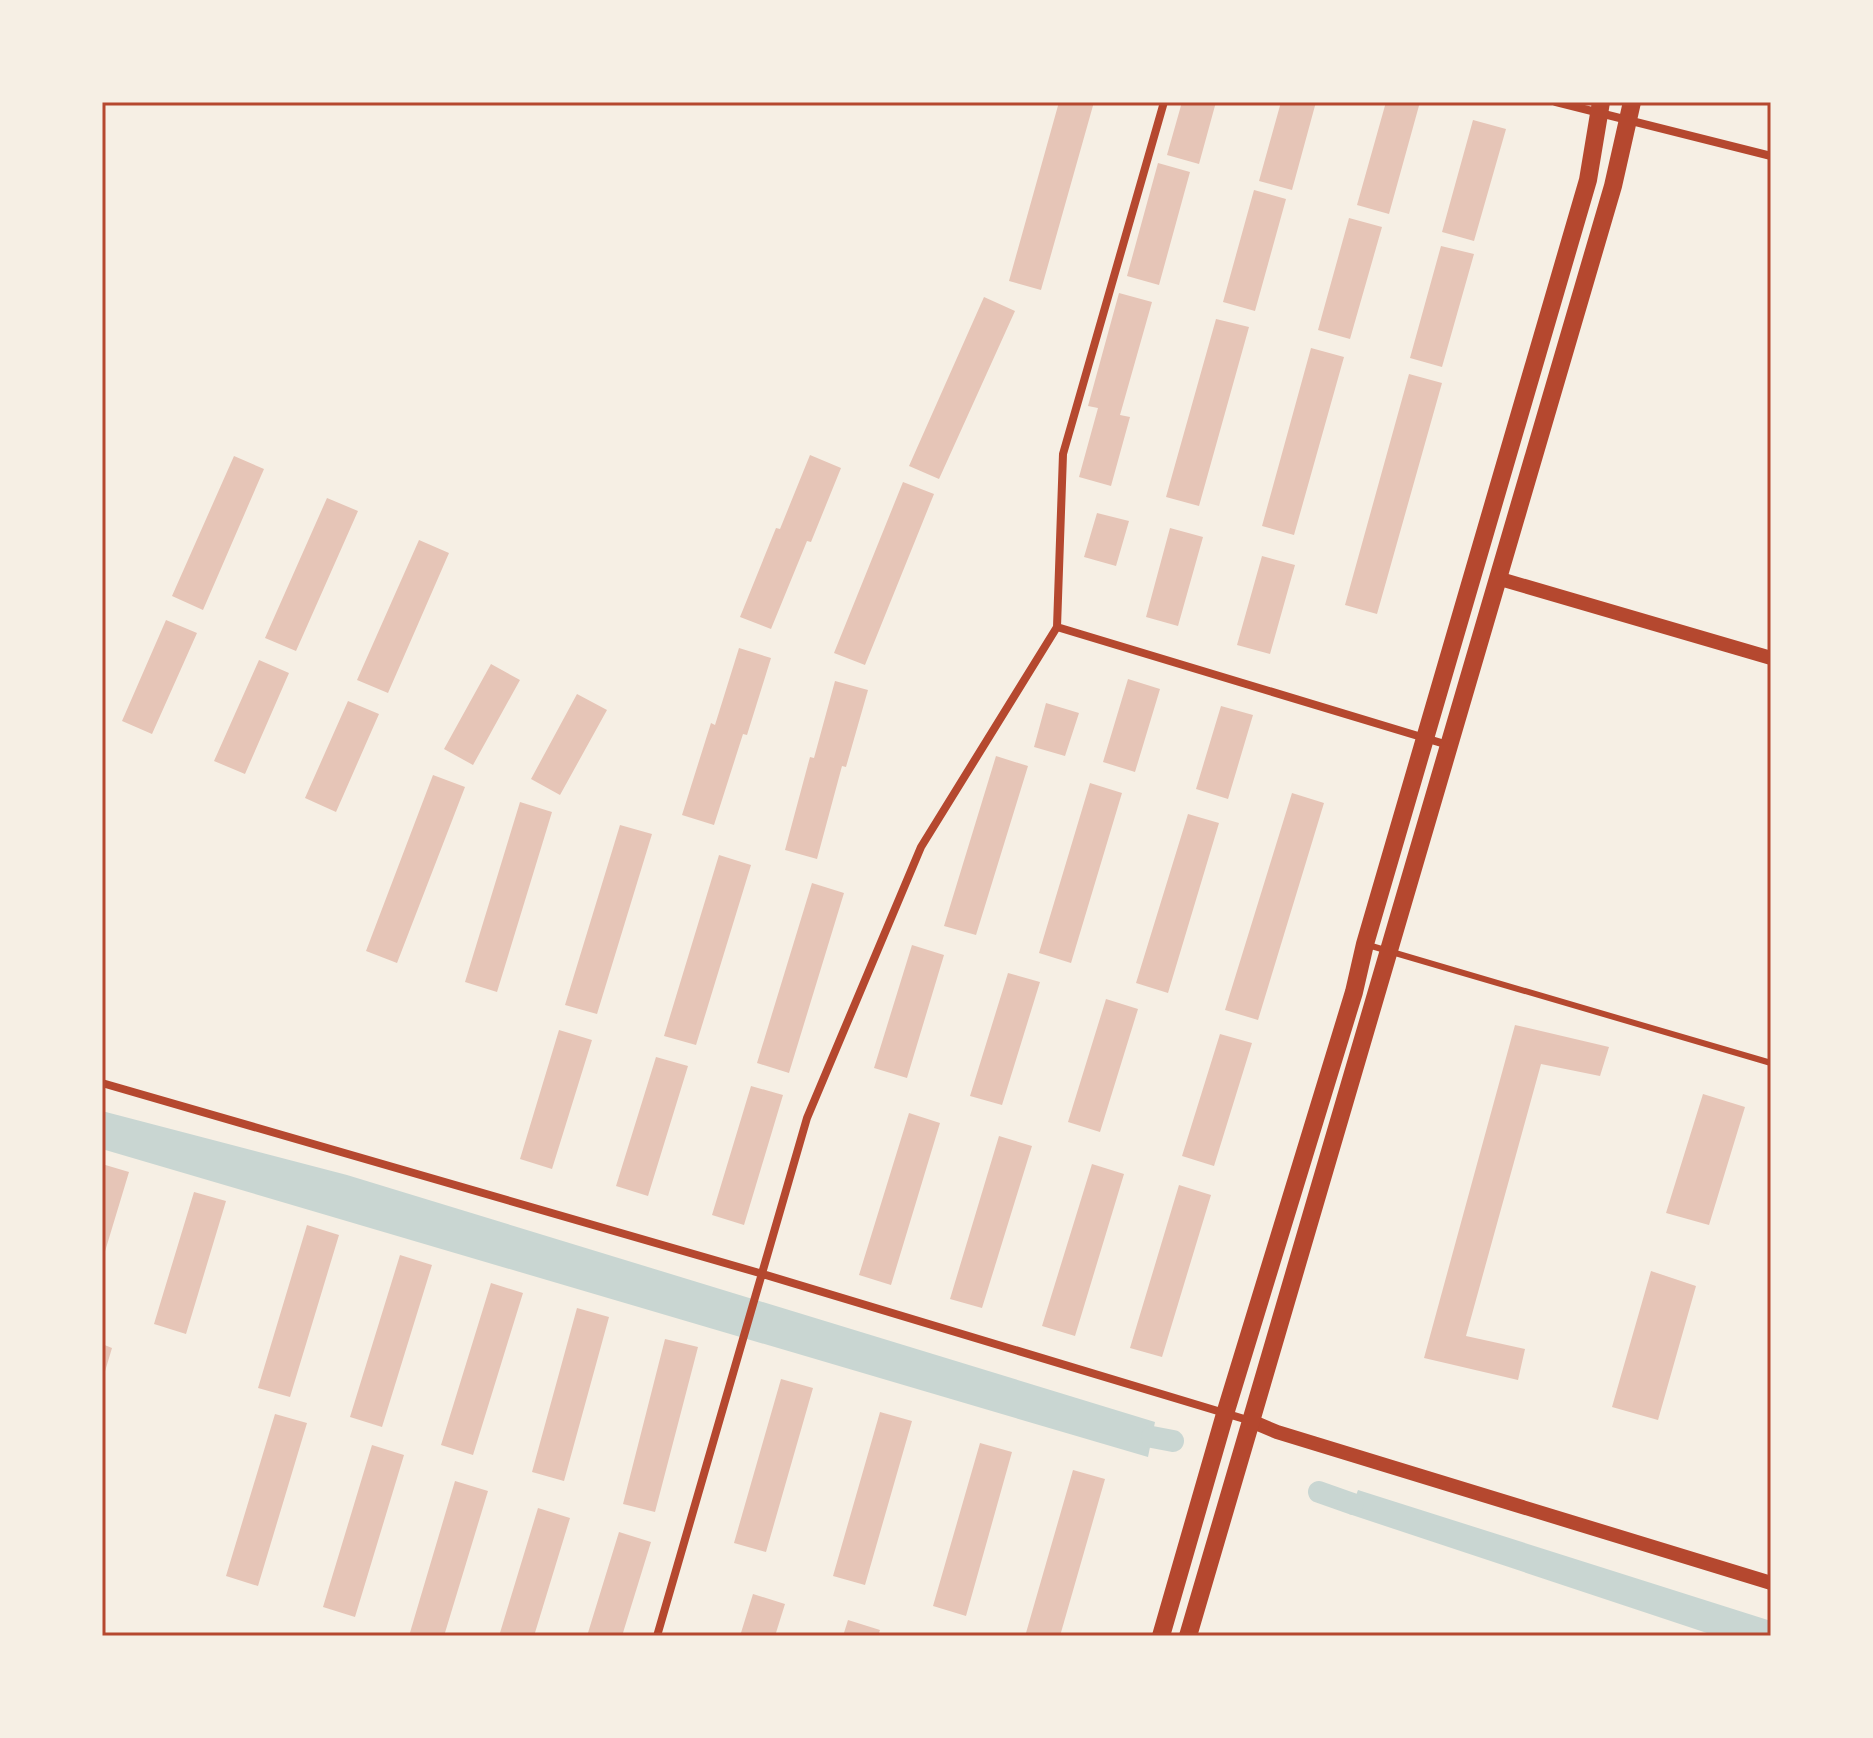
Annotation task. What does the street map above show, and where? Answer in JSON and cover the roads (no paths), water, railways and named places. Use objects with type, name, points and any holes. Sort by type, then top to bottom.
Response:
[{"type":"main road","points":[[1161,1636],[1225,1414],[1354,992],[1365,944],[1588,180],[1600,107]]},
{"type":"main road","points":[[1188,1636],[1613,186],[1630,111]]},
{"type":"street","points":[[657,1636],[807,1118],[921,847],[1057,627],[1063,454],[1164,102]]},
{"type":"street","points":[[1556,102],[1630,111],[1771,156]]},
{"type":"street","points":[[1497,578],[1771,658]]},
{"type":"street","points":[[1057,627],[1448,745]]},
{"type":"street","points":[[102,1083],[1186,1400],[1277,1432],[1771,1583]]},
{"type":"lane","points":[[1365,944],[1771,1063]]},
{"type":"waterway","points":[[1152,1437],[1173,1441]]},
{"type":"waterway","points":[[1319,1492],[1353,1504]]}]
